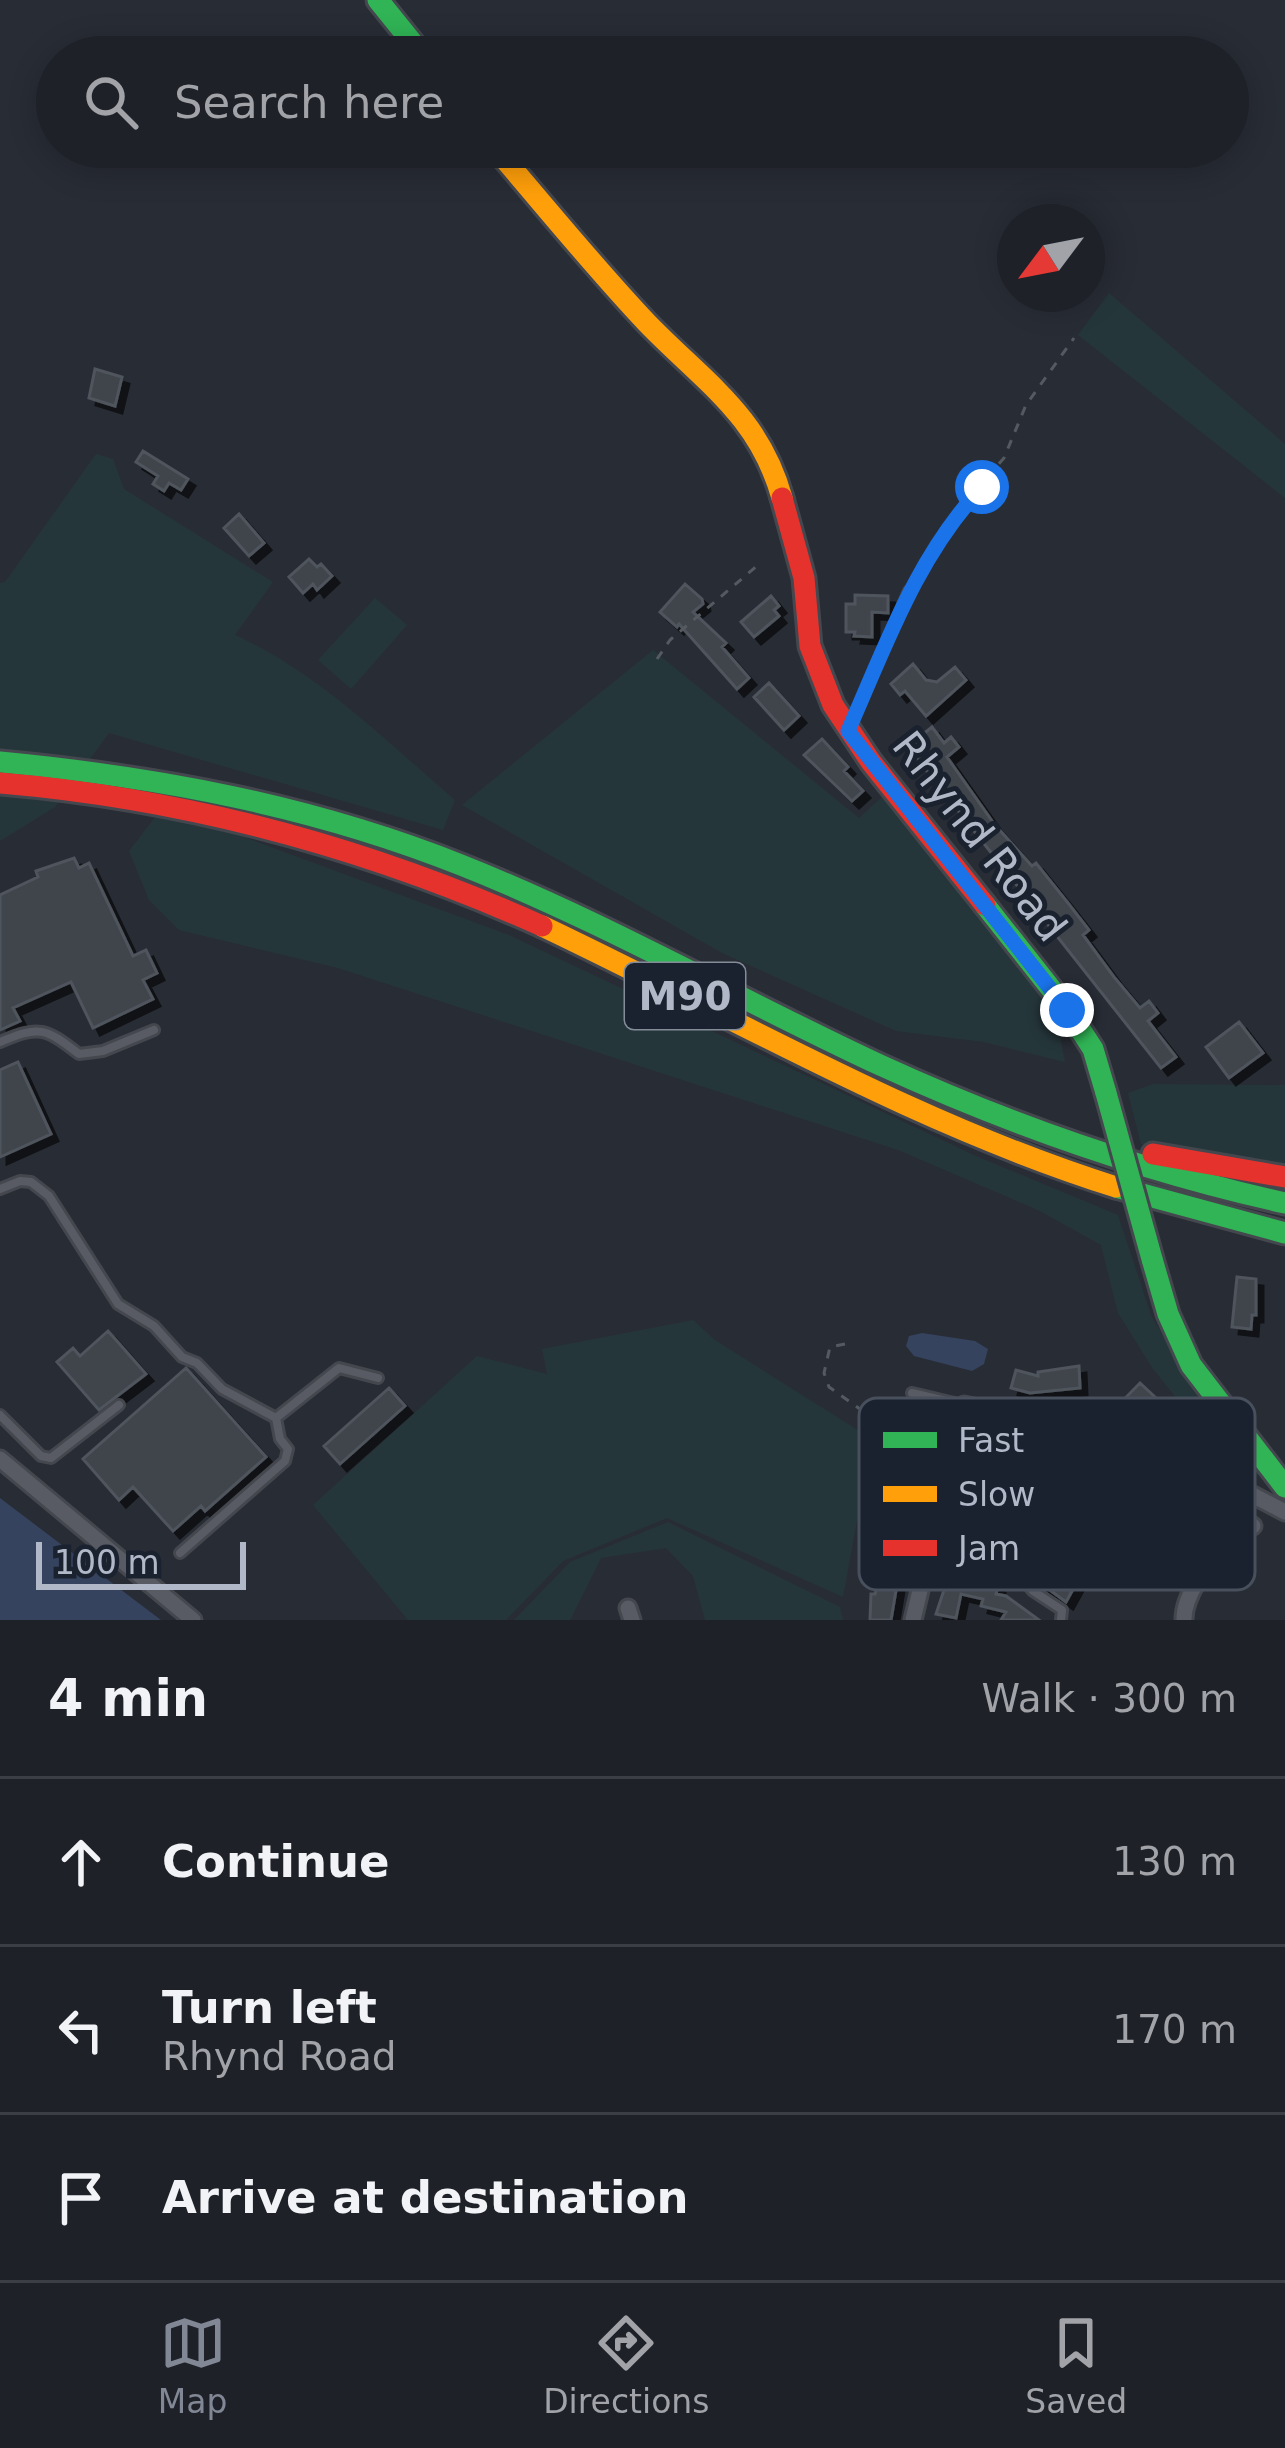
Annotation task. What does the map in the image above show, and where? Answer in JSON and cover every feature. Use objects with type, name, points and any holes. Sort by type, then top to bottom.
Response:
[{"type":"main road","points":[[378,0],[407,36]]},
{"type":"main road","name":"Rhynd Road","points":[[512,168],[646,322],[743,416],[773,467],[804,578],[810,646],[819,674],[848,731],[1094,1048],[1165,1317],[1214,1398]]},
{"type":"main road","name":"M90","points":[[0,762],[206,788],[538,924],[982,1139],[1069,1172],[1285,1231]]},
{"type":"main road","name":"M90","points":[[0,783],[298,823],[458,864],[551,903],[936,1090],[1126,1163],[1285,1203]]},
{"type":"main road","name":"M90","points":[[936,1090],[1156,1155],[1285,1177]]},
{"type":"main road","name":"Rhynd Road","points":[[1255,1444],[1285,1487]]},
{"type":"street","points":[[0,1459],[193,1620]]},
{"type":"street","points":[[1255,1496],[1285,1512]]},
{"type":"street","points":[[914,1620],[920,1590]]},
{"type":"street","points":[[1184,1620],[1192,1590]]},
{"type":"lane","points":[[848,731],[909,591]]},
{"type":"lane","points":[[0,1042],[28,1030],[42,1030],[80,1054],[103,1052],[154,1030]]},
{"type":"lane","points":[[0,1190],[20,1181],[32,1182],[49,1196],[118,1304],[154,1326],[182,1357],[197,1363],[222,1389],[276,1418]]},
{"type":"lane","points":[[276,1418],[339,1368],[379,1378]]},
{"type":"lane","points":[[912,1393],[934,1398]]},
{"type":"lane","points":[[0,1415],[41,1456],[51,1458],[119,1405]]},
{"type":"lane","points":[[180,1553],[285,1461],[288,1449],[280,1439],[276,1418]]},
{"type":"lane","points":[[1032,1590],[1062,1610],[1061,1620]]},
{"type":"path","points":[[909,591],[947,524],[1004,458],[1026,405],[1075,338]]},
{"type":"path","points":[[657,659],[670,640],[758,565]]},
{"type":"path","points":[[845,1344],[830,1347],[824,1358],[826,1383],[859,1410]]},
{"type":"path","points":[[903,1398],[912,1393]]},
{"type":"shaded area","points":[[1109,293],[1285,444],[1285,498],[1078,335],[1095,312],[1105,312]]},
{"type":"shaded area","points":[[96,454],[113,459],[124,489],[273,582],[235,635],[323,688],[455,800],[443,830],[109,733],[55,807],[0,841],[0,583]]},
{"type":"shaded area","points":[[375,598],[407,625],[351,689],[318,660]]},
{"type":"shaded area","points":[[653,650],[859,818],[883,796],[1056,1015],[1065,1062],[984,1042],[896,1031],[722,953],[462,805]]},
{"type":"shaded area","points":[[163,807],[509,935],[976,1156],[1118,1215],[1151,1315],[1199,1398],[1177,1398],[1153,1369],[1118,1313],[1101,1245],[1040,1211],[898,1150],[338,968],[179,930],[149,900],[129,851]]},
{"type":"shaded area","points":[[1153,1084],[1285,1085],[1285,1167],[1141,1144],[1128,1093]]},
{"type":"shaded area","points":[[693,1320],[715,1340],[859,1431],[859,1510],[843,1597],[667,1518],[563,1561],[506,1620],[408,1620],[313,1505],[477,1356],[547,1374],[542,1349]]},
{"type":"shaded area","points":[[668,1522],[840,1607],[843,1620],[705,1620],[693,1576],[666,1548],[601,1558],[570,1620],[514,1620],[570,1562]]},
{"type":"water","points":[[922,1333],[975,1341],[988,1349],[984,1364],[972,1371],[914,1356],[906,1346],[909,1336]]},
{"type":"water","points":[[0,1498],[161,1620],[0,1620]]},
{"type":"building","points":[[95,369],[122,377],[115,406],[89,398]]},
{"type":"building","points":[[143,451],[188,479],[181,490],[169,483],[164,491],[153,484],[158,476],[136,462]]},
{"type":"building","points":[[239,514],[264,543],[249,556],[224,528]]},
{"type":"building","points":[[309,559],[332,576],[317,590],[313,584],[303,593],[289,577]]},
{"type":"building","points":[[685,584],[702,599],[703,604],[693,612],[726,643],[722,647],[749,678],[737,689],[679,624],[677,627],[660,612]]},
{"type":"building","points":[[855,595],[888,596],[888,613],[872,612],[872,637],[846,632],[846,604],[855,604]]},
{"type":"building","points":[[771,596],[779,606],[774,610],[779,616],[754,637],[741,622]]},
{"type":"building","points":[[913,664],[926,680],[937,682],[955,667],[966,680],[926,716],[905,691],[900,695],[891,684]]},
{"type":"building","points":[[769,683],[799,716],[784,730],[754,697]]},
{"type":"building","points":[[932,727],[944,743],[951,737],[959,747],[947,757],[995,825],[1032,866],[1036,863],[1089,930],[1083,935],[1114,977],[1140,1008],[1149,1001],[1158,1013],[1148,1021],[1176,1057],[1161,1068],[914,755],[910,745]]},
{"type":"building","points":[[822,739],[863,791],[852,801],[804,755]]},
{"type":"building","points":[[74,858],[79,868],[89,863],[133,956],[146,950],[157,973],[143,980],[153,999],[93,1028],[71,982],[13,1008],[20,1021],[0,1030],[0,895],[38,877],[36,871]]},
{"type":"building","points":[[1239,1022],[1263,1053],[1229,1078],[1206,1047]]},
{"type":"building","points":[[18,1062],[51,1134],[0,1157],[0,1070]]},
{"type":"building","points":[[1237,1277],[1256,1279],[1251,1329],[1232,1327]]},
{"type":"building","points":[[108,1331],[146,1374],[99,1410],[57,1362],[73,1348],[80,1356]]},
{"type":"building","points":[[1079,1366],[1080,1388],[1030,1393],[1011,1388],[1016,1370],[1038,1376],[1038,1372]]},
{"type":"building","points":[[186,1368],[266,1457],[205,1511],[201,1506],[173,1531],[133,1487],[119,1500],[83,1459]]},
{"type":"building","points":[[1140,1383],[1155,1397],[1154,1398],[1125,1398]]},
{"type":"building","points":[[389,1388],[405,1406],[340,1464],[324,1446]]},
{"type":"building","points":[[876,1590],[896,1590],[891,1620],[870,1620],[871,1594]]},
{"type":"building","points":[[944,1590],[997,1590],[996,1594],[1039,1620],[1001,1620],[1006,1612],[981,1606],[983,1599],[961,1594],[956,1618],[936,1614]]},
{"type":"building","points":[[1050,1590],[1073,1590],[1066,1602]]},
{"type":"traffic: fast","points":[[378,0],[407,36]]},
{"type":"traffic: fast","points":[[0,762],[118,776],[234,797],[405,844],[568,911],[880,1065],[979,1108],[1130,1162],[1285,1203]]},
{"type":"traffic: fast","points":[[985,905],[1093,1049],[1106,1093]]},
{"type":"traffic: fast","points":[[1106,1093],[1152,1259]]},
{"type":"traffic: fast","points":[[1116,1187],[1285,1233]]},
{"type":"traffic: fast","points":[[1152,1259],[1168,1314],[1191,1365],[1216,1398]]},
{"type":"traffic: fast","points":[[1255,1448],[1285,1487]]},
{"type":"traffic: slow","points":[[512,168],[627,302],[744,422],[772,469],[782,498]]},
{"type":"traffic: slow","points":[[542,926],[896,1100],[1116,1187]]},
{"type":"traffic: jam","points":[[782,498],[804,578],[810,646],[833,705],[871,762],[985,905]]},
{"type":"traffic: jam","points":[[0,783],[141,801],[277,831],[411,873],[542,926]]},
{"type":"traffic: jam","points":[[1153,1154],[1285,1177]]},
{"type":"route","points":[[982,487],[947,524],[909,591],[848,731],[1067,1010]]}]
